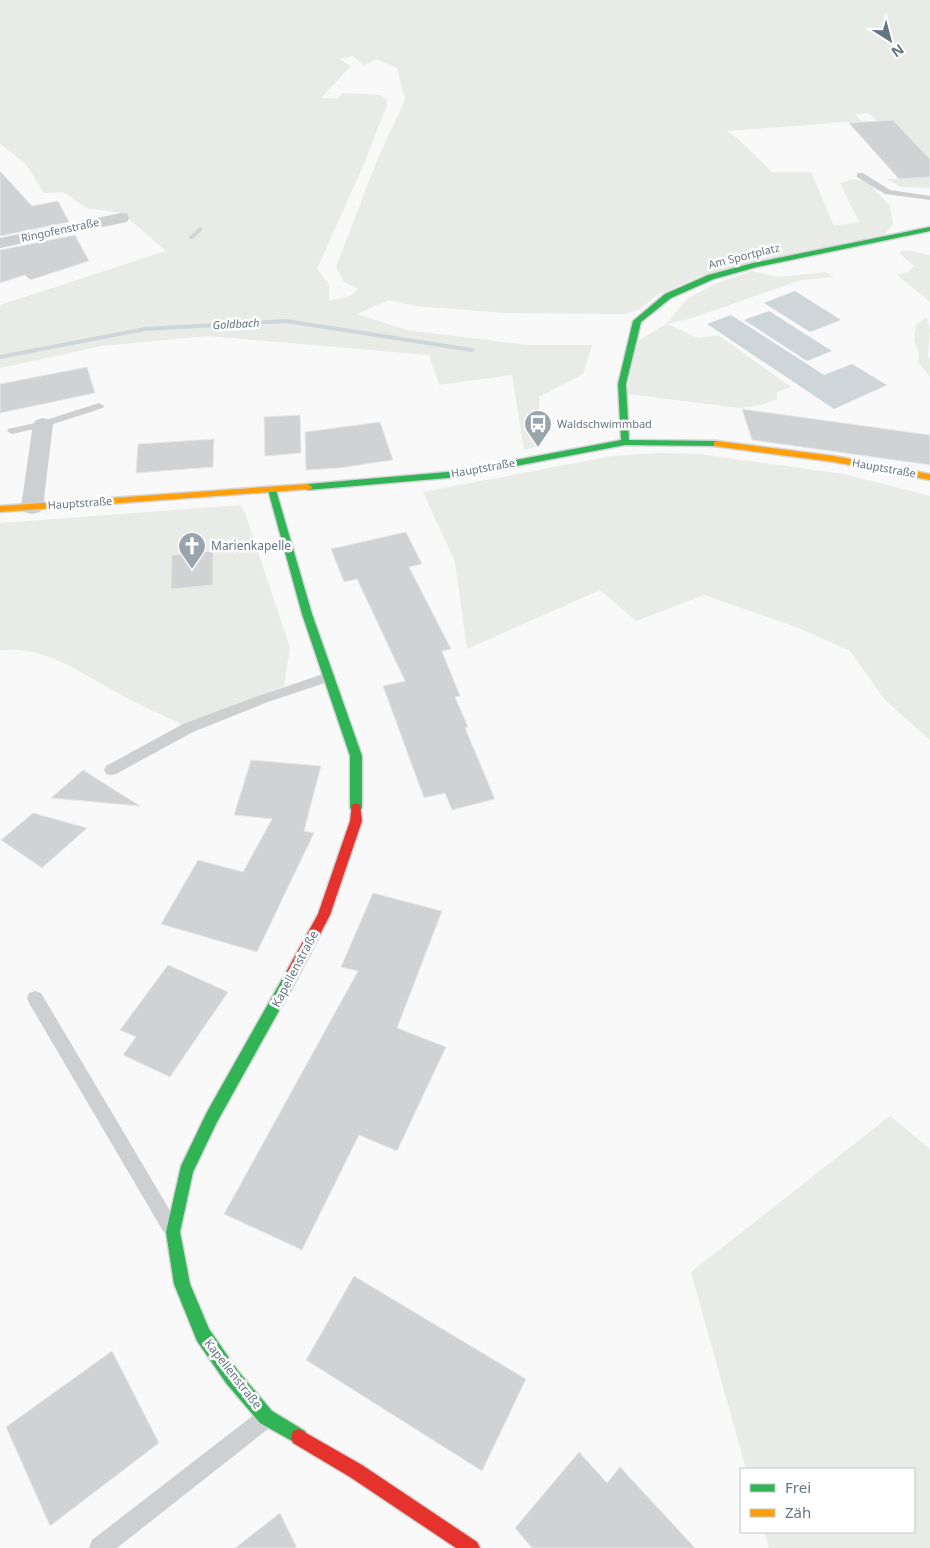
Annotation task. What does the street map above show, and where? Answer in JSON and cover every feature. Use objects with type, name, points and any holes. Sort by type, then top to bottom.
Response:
[{"type":"street","name":"Ringofenstraße","points":[[0,243],[121,218]]},
{"type":"street","name":"Am Sportplatz","points":[[625,442],[622,384],[637,321],[668,296],[711,277],[816,252],[930,229]]},
{"type":"street","name":"Hauptstraße","points":[[32,507],[44,424]]},
{"type":"street","name":"Hauptstraße","points":[[0,509],[272,490],[460,474],[625,442],[712,443],[834,459],[929,476]]},
{"type":"street","name":"Kapellenstraße","points":[[272,490],[306,614],[356,756],[356,821],[324,915],[262,1031],[212,1117],[186,1171],[173,1232],[182,1284],[203,1335],[232,1377],[266,1417],[356,1471],[471,1548]]},
{"type":"lane","points":[[860,176],[888,192],[930,198]]},
{"type":"lane","points":[[12,430],[44,424],[99,406]]},
{"type":"lane","points":[[111,770],[188,728],[328,677]]},
{"type":"lane","points":[[35,998],[173,1232]]},
{"type":"lane","name":"Kapellenstraße","points":[[100,1548],[266,1417]]},
{"type":"shaded area","points":[[0,0],[930,0],[930,159],[893,120],[877,121],[869,113],[855,114],[862,122],[727,131],[737,138],[772,172],[811,172],[834,226],[859,222],[840,183],[853,179],[868,182],[890,206],[893,224],[885,234],[704,275],[659,294],[639,310],[623,314],[505,313],[415,306],[389,300],[357,314],[407,330],[528,345],[592,345],[583,374],[539,397],[539,446],[524,450],[512,375],[439,385],[429,355],[208,336],[102,346],[0,368],[0,305],[166,251],[122,213],[86,208],[63,192],[44,193],[25,163],[0,144]],"holes":[[[353,56],[364,66],[376,59],[397,68],[405,100],[376,163],[336,267],[343,281],[358,289],[350,296],[329,301],[329,284],[317,269],[364,164],[387,105],[386,99],[380,95],[342,93],[338,99],[321,98],[351,66],[339,59]]]},
{"type":"shaded area","points":[[930,177],[930,188],[901,187],[886,179]]},
{"type":"shaded area","points":[[901,251],[930,255],[930,302],[897,275],[908,272],[914,266],[899,253]]},
{"type":"shaded area","points":[[752,271],[777,277],[826,272],[834,277],[801,280],[695,317],[667,324],[698,338],[718,335],[791,387],[777,392],[777,399],[762,405],[739,408],[627,394],[636,342],[666,324],[688,298],[717,283]]},
{"type":"shaded area","points":[[795,291],[841,320],[810,332],[764,303]]},
{"type":"shaded area","points":[[769,311],[832,351],[807,361],[744,320]]},
{"type":"shaded area","points":[[731,315],[824,375],[852,364],[887,385],[834,409],[707,324]]},
{"type":"shaded area","points":[[927,317],[930,330],[928,356],[930,358],[930,377],[918,362],[919,354],[914,341],[916,324]]},
{"type":"shaded area","points":[[658,453],[699,454],[844,474],[930,496],[930,740],[885,700],[850,651],[799,628],[704,595],[636,621],[600,590],[467,649],[455,562],[423,492],[612,456]]},
{"type":"shaded area","points":[[241,505],[290,648],[284,686],[184,725],[129,699],[63,663],[33,652],[0,650],[0,523]]},
{"type":"shaded area","points":[[890,1116],[930,1149],[930,1548],[769,1548],[764,1533],[915,1533],[915,1468],[746,1468],[691,1272]]},
{"type":"building","points":[[893,120],[930,159],[930,177],[899,179],[849,123]]},
{"type":"building","points":[[0,171],[32,206],[58,201],[69,222],[0,236]]},
{"type":"building","points":[[75,235],[89,261],[30,280],[25,275],[0,283],[0,250]]},
{"type":"building","points":[[87,367],[95,393],[0,413],[0,384]]},
{"type":"building","points":[[742,409],[930,435],[930,465],[752,440]]},
{"type":"building","points":[[300,415],[301,453],[265,456],[264,417]]},
{"type":"building","points":[[380,422],[393,460],[339,468],[306,470],[305,432]]},
{"type":"building","points":[[214,439],[213,467],[136,473],[138,444]]},
{"type":"building","points":[[406,532],[422,564],[409,567],[451,649],[442,651],[460,696],[455,697],[468,727],[465,728],[495,799],[452,810],[445,793],[424,798],[383,686],[405,681],[357,579],[344,582],[331,549]]},
{"type":"building","name":"Marienkapelle","points":[[213,551],[213,585],[171,589],[172,555]]},
{"type":"building","points":[[251,760],[321,766],[304,831],[314,833],[257,952],[161,924],[198,860],[243,872],[272,819],[234,815]]},
{"type":"building","points":[[83,770],[140,806],[51,798]]},
{"type":"building","points":[[33,813],[87,828],[42,868],[1,840]]},
{"type":"building","points":[[373,893],[442,911],[397,1028],[446,1047],[397,1151],[359,1135],[302,1250],[224,1214],[358,971],[341,967]]},
{"type":"building","points":[[168,965],[228,992],[170,1077],[123,1055],[136,1037],[120,1030]]},
{"type":"building","points":[[354,1276],[526,1379],[482,1471],[306,1360]]},
{"type":"building","points":[[112,1351],[159,1443],[50,1526],[6,1427]]},
{"type":"building","points":[[579,1452],[607,1483],[620,1467],[695,1548],[532,1548],[515,1528]]},
{"type":"building","points":[[280,1513],[297,1548],[235,1548]]},
{"type":"waterway","points":[[191,238],[200,229]]},
{"type":"waterway","name":"Goldbach","points":[[0,357],[145,329],[286,321],[472,350]]},
{"type":"traffic: fast","points":[[625,442],[622,384],[637,321],[668,296],[711,277],[756,265],[930,229]]},
{"type":"traffic: fast","points":[[308,487],[459,474],[625,442],[717,444]]},
{"type":"traffic: fast","points":[[272,490],[307,614],[356,756],[356,808]]},
{"type":"traffic: fast","points":[[290,978],[212,1117],[186,1171],[173,1232],[182,1284],[203,1335],[232,1377],[266,1417],[299,1437]]},
{"type":"traffic: slow","points":[[717,444],[834,459],[930,477]]},
{"type":"traffic: slow","points":[[0,509],[308,487]]},
{"type":"traffic: jam","points":[[290,978],[324,915],[356,821],[356,808]]},
{"type":"traffic: jam","points":[[299,1437],[356,1471],[471,1548]]},
{"type":"place","name":"Waldschwimmbad","points":[[538,448]]},
{"type":"place","name":"Marienkapelle","points":[[192,570]]}]
